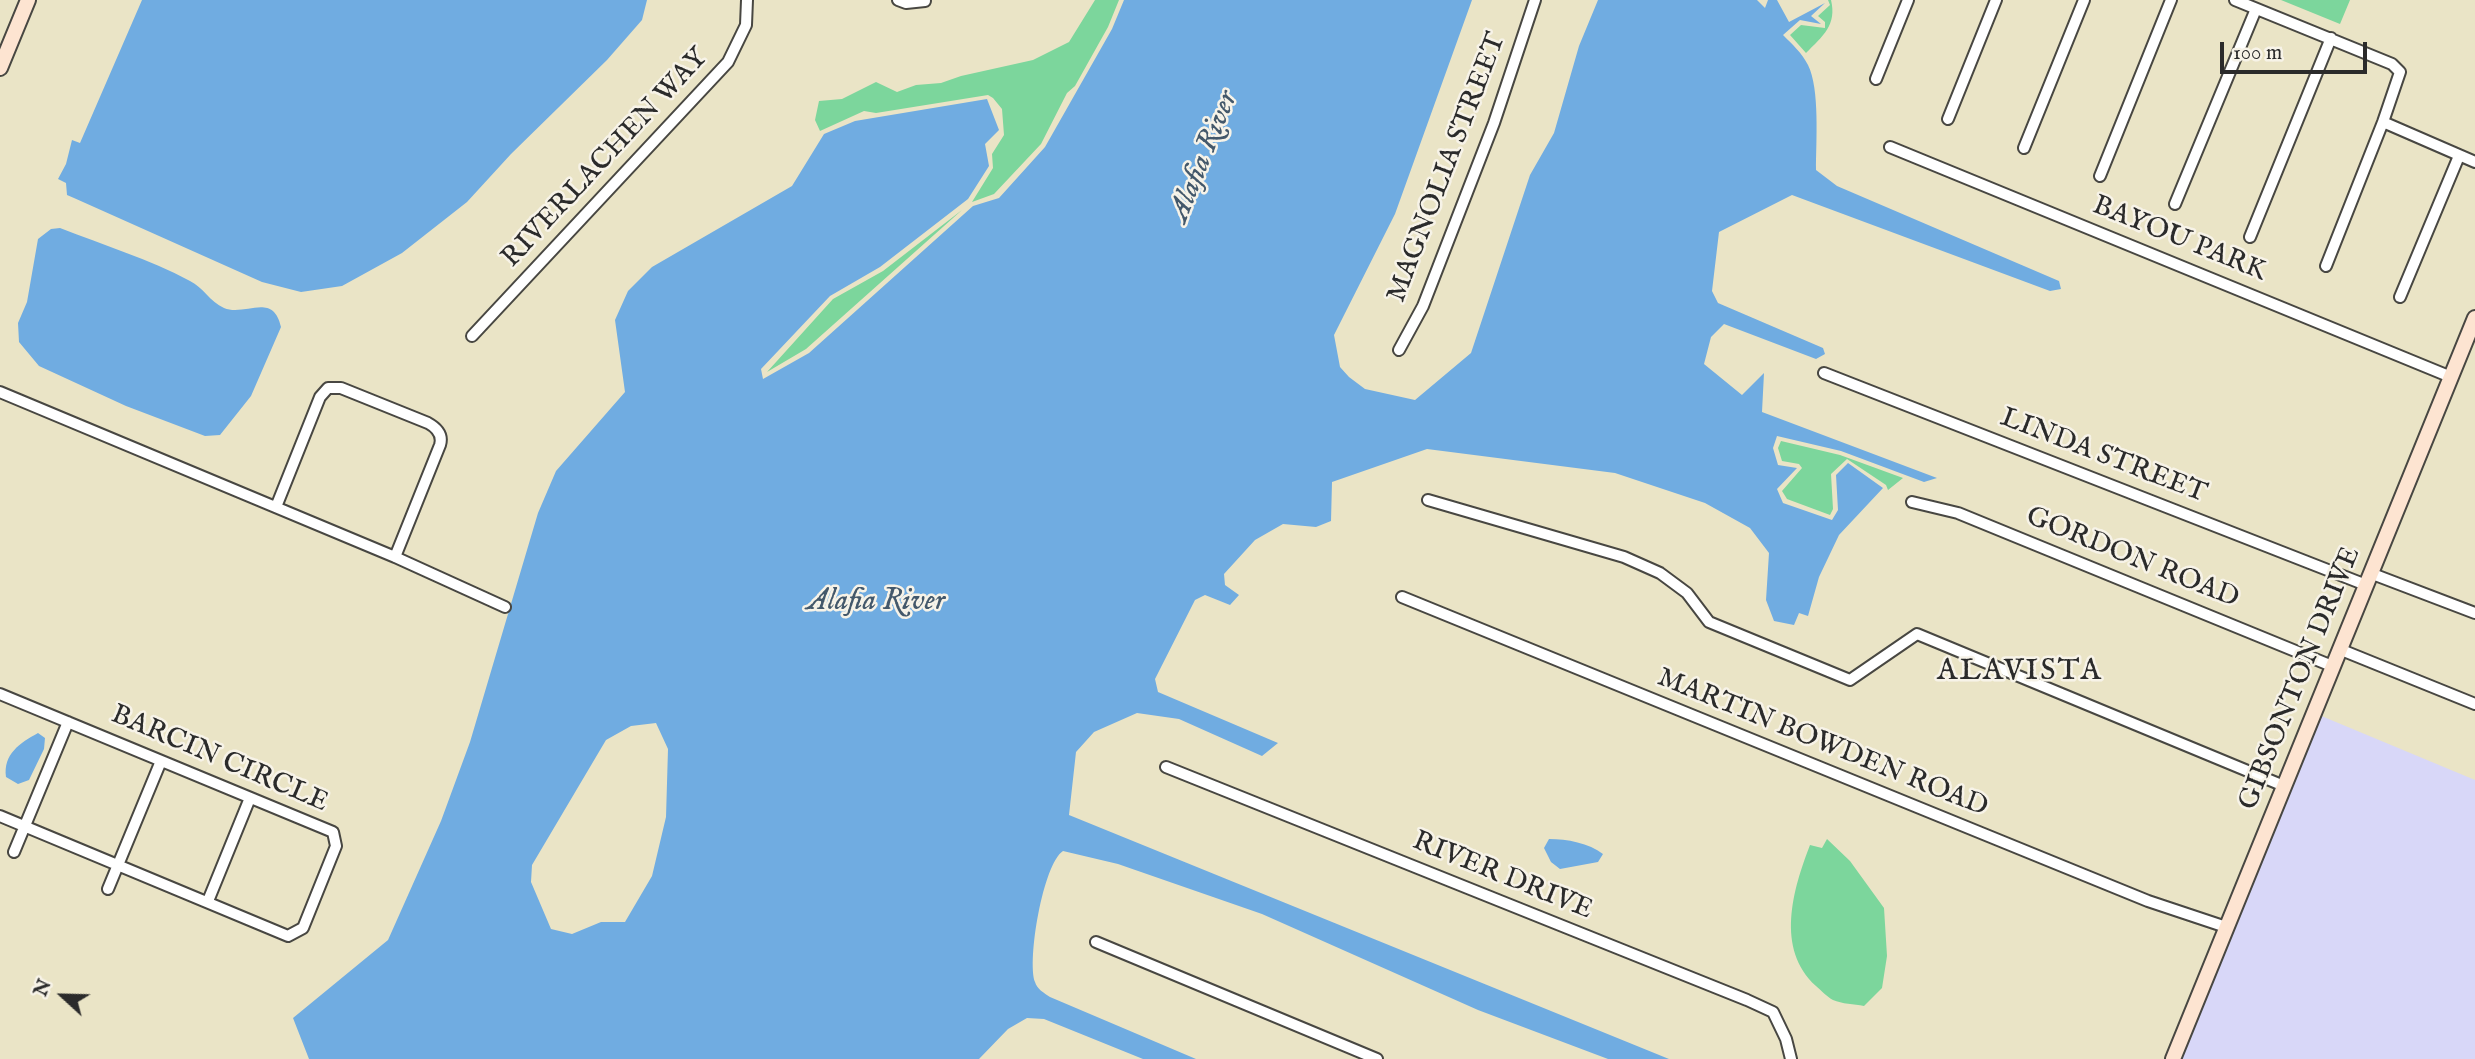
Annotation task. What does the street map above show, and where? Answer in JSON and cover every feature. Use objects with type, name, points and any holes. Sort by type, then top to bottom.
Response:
[{"type":"main road","points":[[0,68],[28,0]]},
{"type":"main road","name":"GIBSONTON DRIVE","points":[[2173,1059],[2475,318]]},
{"type":"street","name":"RIVERLACHEN WAY","points":[[472,336],[728,62],[746,25],[747,0]]},
{"type":"street","points":[[898,0],[906,3],[925,1]]},
{"type":"street","name":"MAGNOLIA STREET","points":[[1399,350],[1423,306],[1489,135],[1535,0]]},
{"type":"street","points":[[1876,79],[1908,0]]},
{"type":"street","points":[[1948,119],[1996,0]]},
{"type":"street","points":[[2024,148],[2084,0]]},
{"type":"street","points":[[2099,176],[2171,0]]},
{"type":"street","points":[[2235,0],[2399,68],[2400,75],[2383,122],[2326,266]]},
{"type":"street","points":[[2175,204],[2256,9]]},
{"type":"street","points":[[2250,237],[2330,38]]},
{"type":"street","points":[[2383,122],[2475,162]]},
{"type":"street","name":"BAYOU PARK","points":[[1890,147],[2451,377]]},
{"type":"street","points":[[2400,297],[2459,156]]},
{"type":"street","name":"LINDA STREET","points":[[1824,373],[2368,579],[2475,613]]},
{"type":"street","points":[[276,507],[320,397],[327,388],[341,388],[428,423],[437,429],[442,440],[395,557]]},
{"type":"street","points":[[0,392],[395,557],[505,607]]},
{"type":"street","points":[[1428,500],[1624,557],[1660,573],[1687,593],[1709,622],[1850,680],[1916,634],[2284,786]]},
{"type":"street","name":"GORDON ROAD","points":[[1912,502],[1958,513],[2332,666]]},
{"type":"street","name":"MARTIN BOWDEN ROAD","points":[[1402,597],[2148,901],[2226,927]]},
{"type":"street","points":[[2339,649],[2475,704]]},
{"type":"street","name":"BARCIN CIRCLE","points":[[0,694],[333,832],[336,846],[303,928],[288,936],[0,816]]},
{"type":"street","points":[[14,852],[68,722]]},
{"type":"street","points":[[108,889],[161,761]]},
{"type":"street","name":"RIVER DRIVE","points":[[1167,767],[1773,1012],[1786,1039],[1791,1059]]},
{"type":"street","points":[[208,901],[250,799]]},
{"type":"street","points":[[1096,942],[1377,1059]]},
{"type":"shaded area","points":[[2319,715],[2475,780],[2475,1059],[2179,1059]]},
{"type":"green space","points":[[1095,0],[1119,0],[1108,27],[1075,86],[1067,93],[1041,144],[994,194],[972,202],[993,168],[992,154],[1004,135],[1002,109],[988,95],[876,113],[864,111],[820,131],[815,120],[819,101],[842,99],[876,82],[897,92],[916,85],[941,83],[1033,60],[1069,42]]},
{"type":"green space","points":[[1828,0],[1831,0],[1832,9],[1830,23],[1806,53],[1790,35],[1801,25],[1825,28],[1825,22],[1818,16],[1830,5]]},
{"type":"green space","points":[[2281,0],[2350,0],[2340,24]]},
{"type":"green space","points":[[962,210],[806,349],[767,372],[833,299],[883,271]]},
{"type":"green space","points":[[1781,441],[1840,455],[1903,478],[1888,490],[1886,485],[1847,459],[1831,474],[1833,509],[1830,515],[1787,499],[1782,491],[1802,468],[1799,464],[1782,461],[1778,448]]},
{"type":"green space","points":[[1827,839],[1850,861],[1884,908],[1887,956],[1882,988],[1864,1006],[1833,1000],[1803,971],[1795,955],[1791,918],[1798,880],[1810,845],[1822,848]]},
{"type":"water","points":[[142,0],[647,0],[642,20],[607,60],[511,154],[467,202],[402,253],[342,286],[301,292],[262,282],[67,195],[66,183],[58,179],[66,164],[72,140],[80,143]]},
{"type":"water","name":"Alafia River","points":[[1124,0],[1472,0],[1395,214],[1334,335],[1340,367],[1365,389],[1415,400],[1471,353],[1530,175],[1554,133],[1579,46],[1598,0],[1757,0],[1765,8],[1768,0],[1777,0],[1789,22],[1825,3],[1811,16],[1821,24],[1800,20],[1783,35],[1803,57],[1812,75],[1816,116],[1816,170],[1837,186],[2059,281],[2061,289],[2050,291],[1792,195],[1719,232],[1712,291],[1718,303],[1823,348],[1825,354],[1816,359],[1724,324],[1711,337],[1704,364],[1742,395],[1764,373],[1762,412],[1937,478],[1924,482],[1841,451],[1777,436],[1773,448],[1778,465],[1797,468],[1777,489],[1783,503],[1832,520],[1838,510],[1836,475],[1848,463],[1883,488],[1839,535],[1819,577],[1808,616],[1799,613],[1794,625],[1774,621],[1766,600],[1769,553],[1750,528],[1705,503],[1615,473],[1427,449],[1332,482],[1331,521],[1316,527],[1283,524],[1255,540],[1224,574],[1225,585],[1239,595],[1230,605],[1205,595],[1195,600],[1155,679],[1158,692],[1278,743],[1262,756],[1179,719],[1137,713],[1094,732],[1076,752],[1069,815],[1669,1059],[1608,1059],[1478,1010],[1262,914],[1118,864],[1063,851],[1049,874],[1038,913],[1033,954],[1037,987],[1050,997],[1196,1059],[1143,1059],[1044,1019],[1027,1018],[1008,1029],[979,1059],[309,1059],[293,1018],[388,940],[441,821],[470,742],[538,513],[556,471],[625,392],[615,320],[628,291],[652,267],[792,186],[824,134],[855,121],[987,99],[999,130],[985,144],[989,166],[968,199],[880,267],[830,296],[761,369],[763,379],[809,353],[973,206],[999,198],[1045,147],[1112,29]],"holes":[[[656,723],[668,749],[666,817],[652,876],[625,922],[601,922],[572,934],[551,929],[531,882],[532,865],[606,740],[631,726]]]},
{"type":"water","points":[[60,228],[174,273],[195,284],[224,308],[265,308],[272,310],[277,316],[281,327],[251,396],[220,435],[205,436],[126,406],[39,366],[19,342],[18,323],[27,302],[38,239],[51,229]]},
{"type":"water","points":[[38,733],[45,738],[44,749],[29,780],[18,784],[6,777],[7,762],[19,745]]},
{"type":"water","points":[[1549,839],[1578,842],[1603,854],[1598,862],[1560,869],[1551,862],[1544,848]]},
{"type":"district","name":"ALAVISTA","points":[[2020,673]]}]
